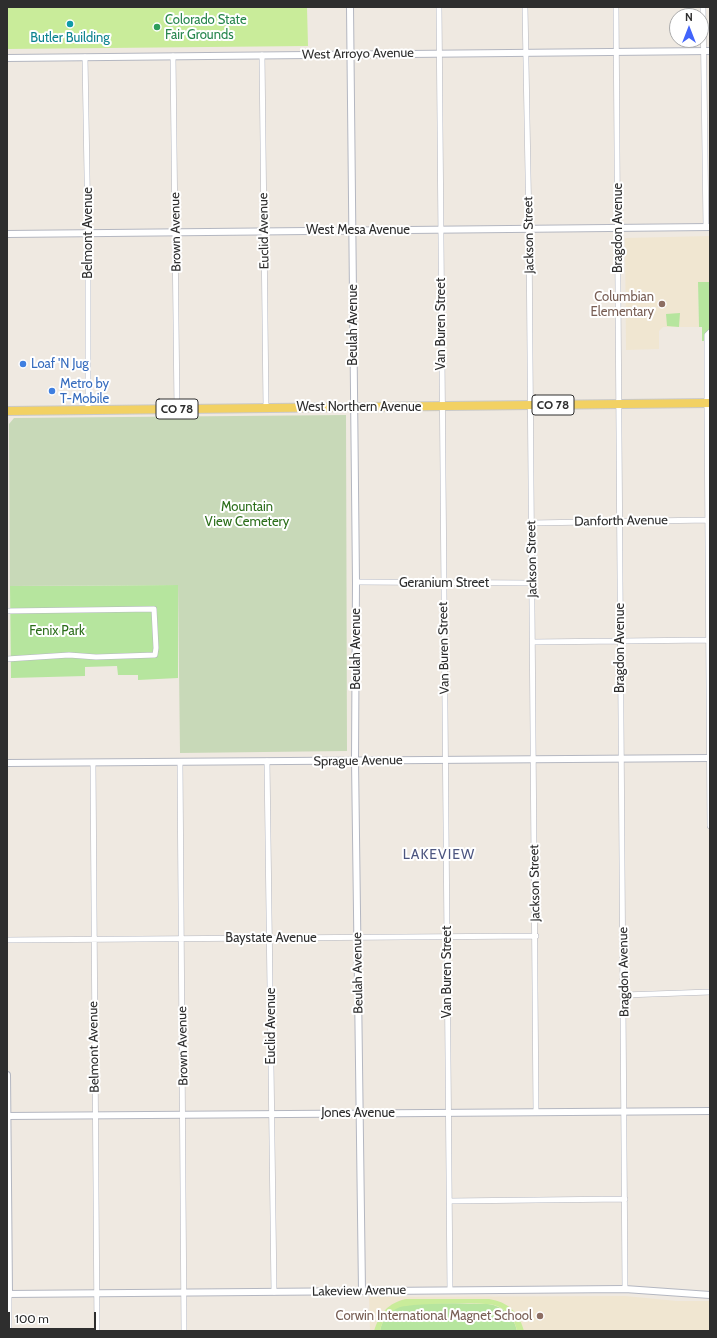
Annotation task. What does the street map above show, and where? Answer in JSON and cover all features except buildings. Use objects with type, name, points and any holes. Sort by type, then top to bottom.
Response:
[{"type":"main road","name":"West Northern Avenue","points":[[7,411],[708,404]]},
{"type":"street","name":"Beulah Avenue","points":[[350,7],[356,582],[355,760],[362,1291]]},
{"type":"street","name":"Van Buren Street","points":[[439,7],[450,1290]]},
{"type":"street","name":"Jackson Street","points":[[526,7],[533,642],[532,759],[536,936],[536,1112]]},
{"type":"street","name":"Bragdon Avenue","points":[[616,7],[625,1288]]},
{"type":"street","points":[[703,7],[708,227]]},
{"type":"street","name":"West Arroyo Avenue","points":[[7,58],[710,51]]},
{"type":"street","name":"Euclid Avenue","points":[[262,55],[266,408]]},
{"type":"street","name":"Brown Avenue","points":[[173,56],[177,409]]},
{"type":"street","name":"Belmont Avenue","points":[[85,57],[88,233],[88,410]]},
{"type":"street","name":"West Mesa Avenue","points":[[7,234],[708,227]]},
{"type":"street","points":[[710,332],[707,335],[710,826]]},
{"type":"street","name":"Danforth Avenue","points":[[531,523],[709,520]]},
{"type":"street","name":"Geranium Street","points":[[356,582],[532,583]]},
{"type":"street","points":[[7,611],[154,609],[156,648],[155,655],[96,657],[69,655],[7,659]]},
{"type":"street","points":[[533,642],[709,640]]},
{"type":"street","name":"Sprague Avenue","points":[[7,763],[710,758]]},
{"type":"street","name":"Euclid Avenue","points":[[267,760],[271,937],[271,1114],[274,1292]]},
{"type":"street","name":"Brown Avenue","points":[[180,762],[184,1331]]},
{"type":"street","name":"Belmont Avenue","points":[[93,763],[93,940],[98,1331]]},
{"type":"street","name":"Baystate Avenue","points":[[7,940],[536,936]]},
{"type":"street","points":[[624,995],[710,992]]},
{"type":"street","points":[[7,1075],[9,1331]]},
{"type":"street","name":"Jones Avenue","points":[[7,1116],[710,1111]]},
{"type":"street","points":[[450,1201],[625,1200]]},
{"type":"street","name":"Lakeview Avenue","points":[[8,1294],[625,1288],[710,1295]]},
{"type":"shaded area","name":"Columbian Elementary","points":[[710,236],[710,282],[698,283],[699,327],[663,327],[659,331],[659,349],[626,350],[625,238]]},
{"type":"shaded area","name":"Corwin International Magnet School","points":[[625,1296],[677,1301],[710,1301],[710,1331],[370,1331],[369,1297]]},
{"type":"green space","name":"Colorado State Fair Grounds","points":[[7,7],[307,7],[308,46],[7,49]]},
{"type":"green space","points":[[698,282],[710,282],[710,341],[702,341],[702,327],[699,327]]},
{"type":"green space","points":[[680,313],[679,327],[667,326],[666,314]]},
{"type":"green space","name":"Mountain View Cemetery","points":[[346,415],[347,751],[180,753],[178,585],[10,586],[9,424],[14,418]]},
{"type":"green space","name":"Fenix Park","points":[[178,585],[178,678],[138,680],[138,675],[118,675],[117,666],[85,667],[85,676],[11,678],[10,586]]},
{"type":"green space","points":[[406,1299],[496,1300],[507,1305],[516,1313],[524,1331],[517,1331],[512,1318],[506,1311],[498,1306],[461,1303],[404,1306],[391,1312],[386,1317],[382,1323],[380,1331],[374,1331],[382,1314],[390,1306]]},
{"type":"green space","points":[[428,1303],[488,1304],[503,1309],[510,1316],[516,1326],[517,1331],[380,1331],[382,1323],[391,1311],[406,1305]]},
{"type":"place","name":"Butler Building","points":[[70,24]]},
{"type":"place","name":"Colorado State Fair Grounds","points":[[157,27]]},
{"type":"place","name":"Columbian Elementary","points":[[662,304]]},
{"type":"place","name":"Loaf 'N Jug","points":[[23,364]]},
{"type":"place","name":"Metro by T-Mobile","points":[[52,391]]},
{"type":"place","name":"Corwin International Magnet School","points":[[540,1316]]},
{"type":"district","name":"LAKEVIEW","points":[[439,855]]}]
